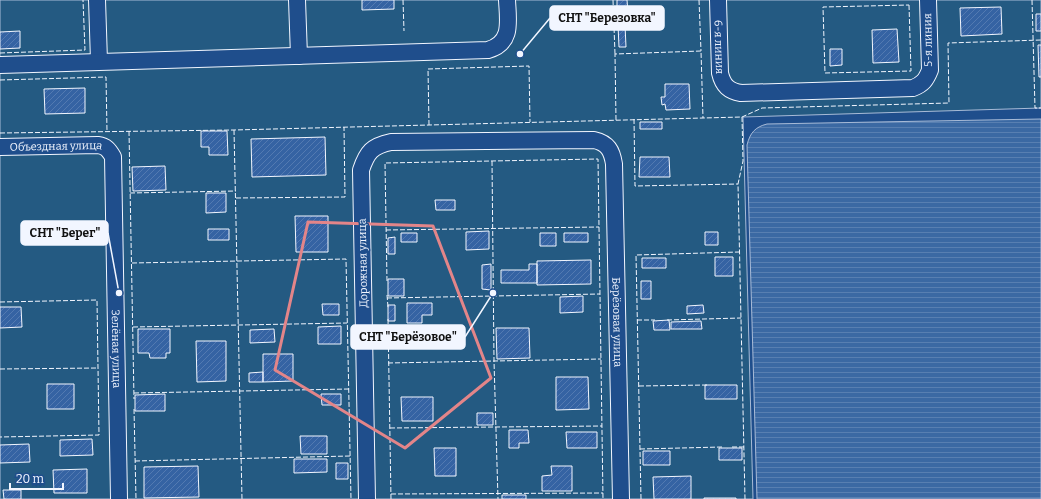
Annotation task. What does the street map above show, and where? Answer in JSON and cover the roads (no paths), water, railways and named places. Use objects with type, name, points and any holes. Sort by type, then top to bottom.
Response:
[{"type":"street","points":[[97,0],[99,61]]},
{"type":"street","points":[[297,0],[299,56]]},
{"type":"street","points":[[0,64],[488,50],[500,44],[506,37],[508,27],[507,0]]},
{"type":"street","name":"6-я линия","points":[[718,0],[720,73],[722,80],[730,90],[741,93],[913,88],[920,85],[926,79]]},
{"type":"street","name":"5-я линия","points":[[926,79],[930,70],[928,0]]},
{"type":"street","name":"Берёзовая улица","points":[[371,150],[381,144],[390,142],[594,140],[602,142],[608,147],[613,155],[614,164],[621,499]]},
{"type":"street","name":"Объездная улица","points":[[0,147],[98,145],[105,146],[110,151]]},
{"type":"street","name":"Дорожная улица","points":[[367,499],[361,170],[365,159],[371,150]]},
{"type":"street","name":"Зелёная улица","points":[[110,151],[113,157],[119,499]]},
{"type":"place","name":"СНТ \"Березовка\"","points":[[520,54]]},
{"type":"place","name":"СНТ \"Берег\"","points":[[119,293]]},
{"type":"place","name":"СНТ \"Берёзовое\"","points":[[493,293]]}]
